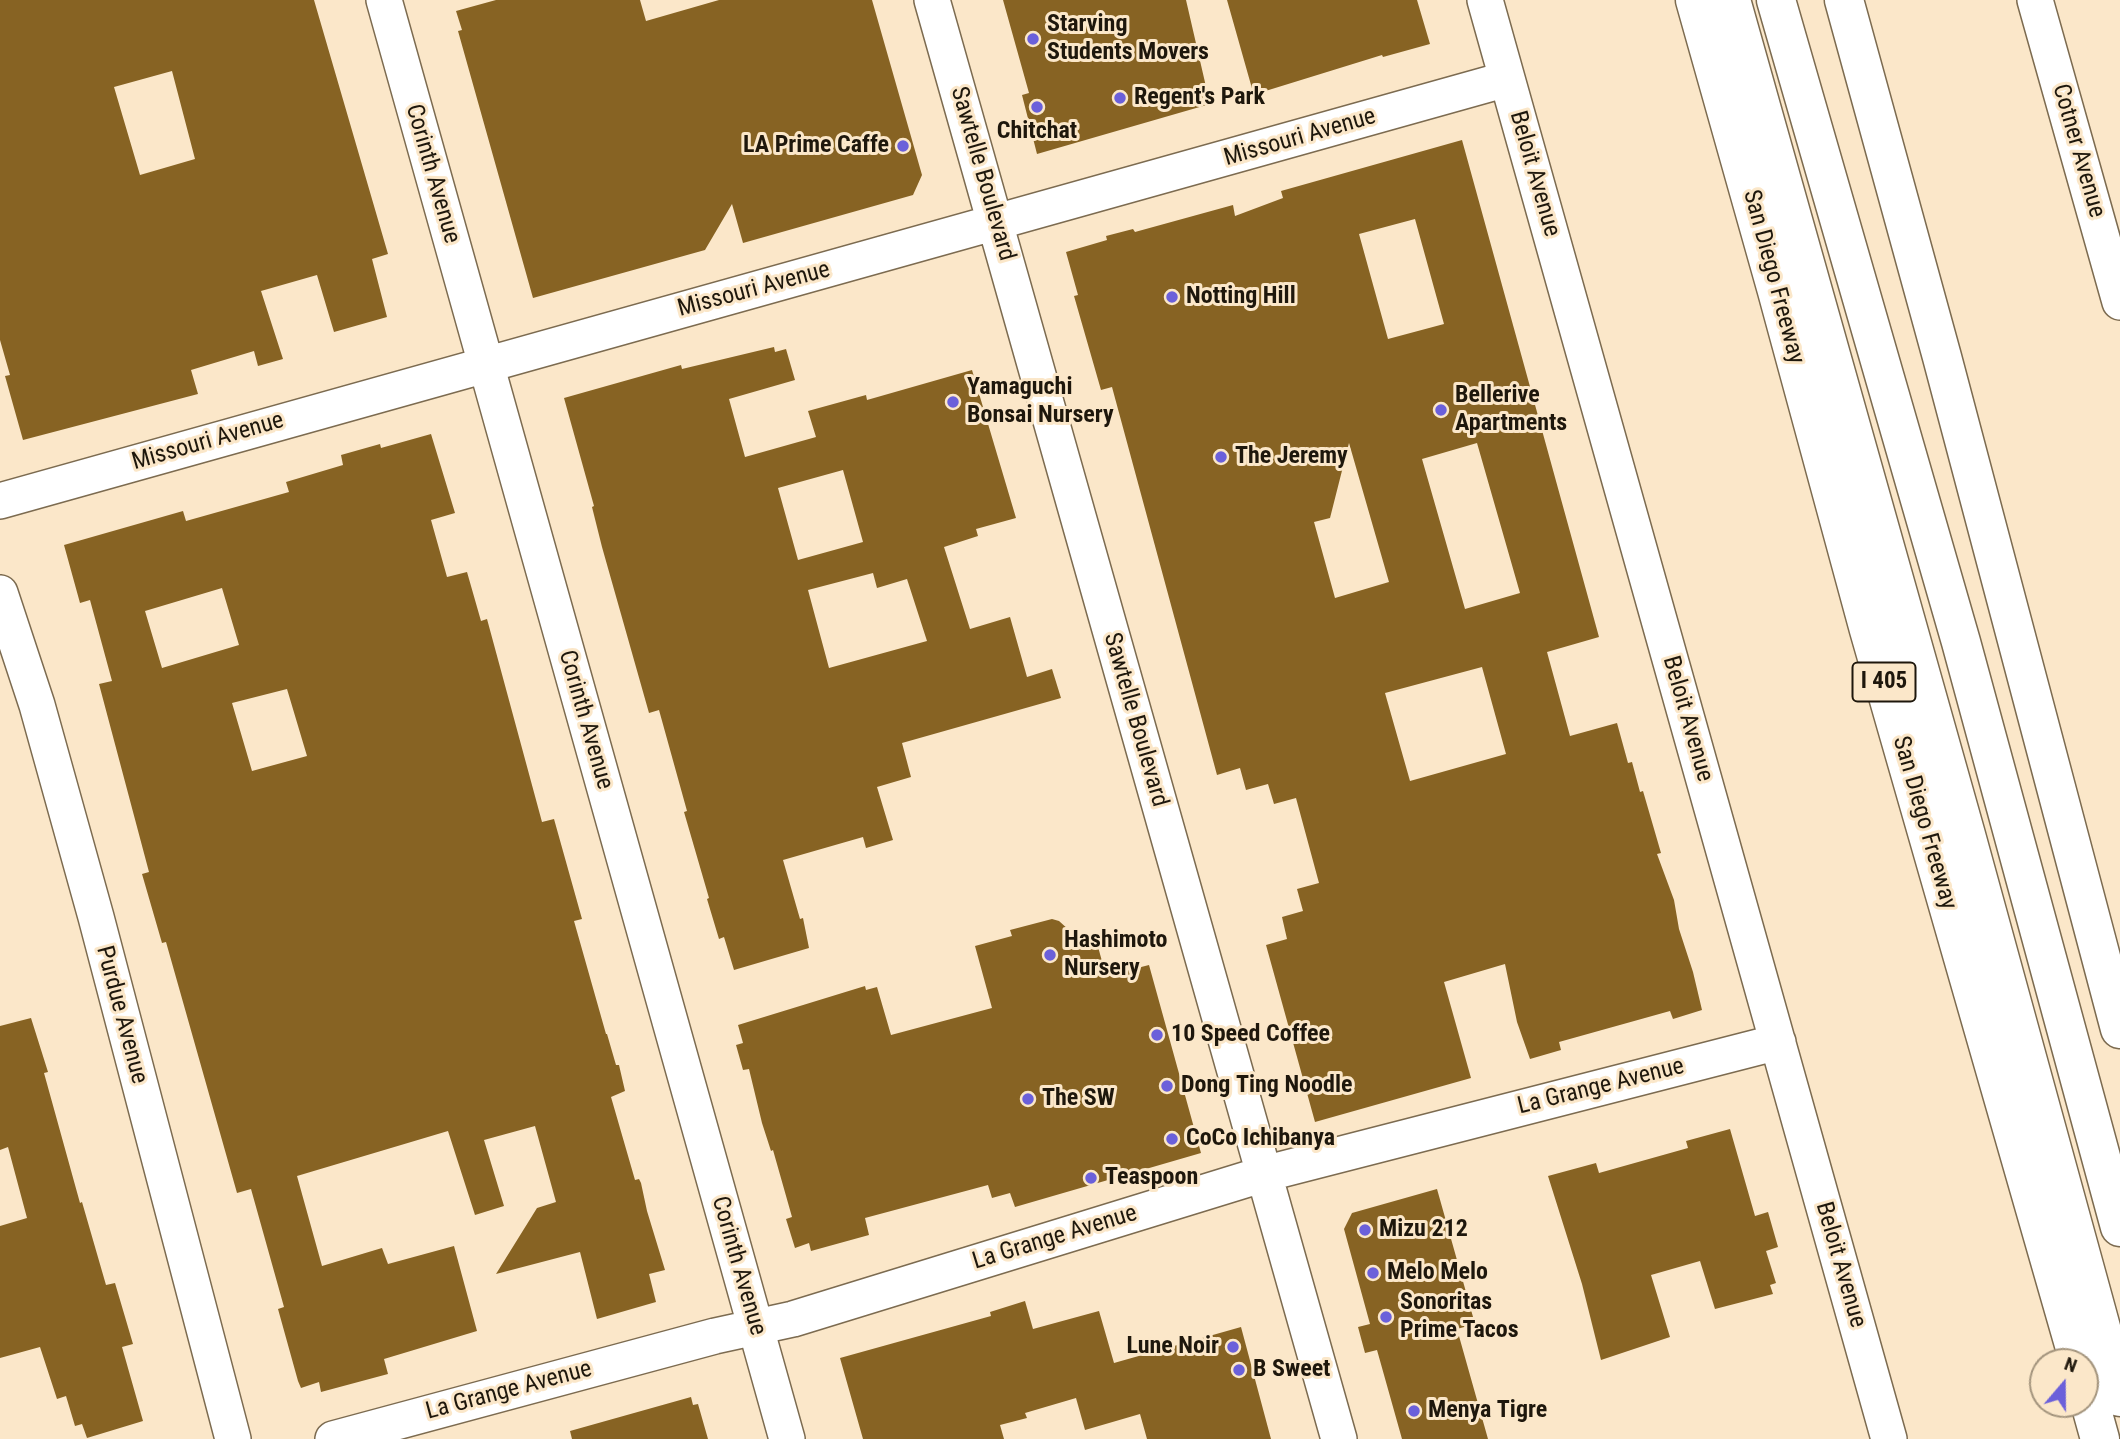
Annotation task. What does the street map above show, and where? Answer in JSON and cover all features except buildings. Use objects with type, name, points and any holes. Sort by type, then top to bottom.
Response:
[{"type":"highway","name":"San Diego Freeway","points":[[1695,0],[1869,630],[2075,1348]]},
{"type":"highway","points":[[1731,0],[1966,835],[2120,1397]]},
{"type":"highway","points":[[1776,0],[1961,642],[2120,1227]]},
{"type":"highway","points":[[1844,0],[1946,370],[2120,1030]]},
{"type":"highway","points":[[2094,1418],[2100,1439]]},
{"type":"street","name":"Corinth Avenue","points":[[384,0],[787,1439]]},
{"type":"street","name":"Sawtelle Boulevard","points":[[932,0],[1339,1439]]},
{"type":"street","name":"Beloit Avenue","points":[[1485,0],[1889,1439]]},
{"type":"street","name":"Cotner Avenue","points":[[2035,0],[2120,302]]},
{"type":"street","name":"Missouri Avenue","points":[[0,501],[1507,79]]},
{"type":"street","name":"Purdue Avenue","points":[[0,593],[37,705],[96,916],[233,1439]]},
{"type":"street","name":"La Grange Avenue","points":[[333,1439],[755,1326],[793,1319],[1264,1174],[1778,1042]]},
{"type":"place","name":"Starving Students Movers","points":[[1033,39]]},
{"type":"place","name":"Regent's Park","points":[[1120,98]]},
{"type":"place","name":"Chitchat","points":[[1037,107]]},
{"type":"place","name":"LA Prime Caffe","points":[[903,146]]},
{"type":"place","name":"Notting Hill","points":[[1172,297]]},
{"type":"place","name":"Yamaguchi Bonsai Nursery","points":[[953,402]]},
{"type":"place","name":"Bellerive Apartments","points":[[1441,410]]},
{"type":"place","name":"The Jeremy","points":[[1221,457]]},
{"type":"place","name":"Hashimoto Nursery","points":[[1050,955]]},
{"type":"place","name":"10 Speed Coffee","points":[[1157,1035]]},
{"type":"place","name":"Dong Ting Noodle","points":[[1167,1086]]},
{"type":"place","name":"The SW","points":[[1028,1099]]},
{"type":"place","name":"CoCo Ichibanya","points":[[1172,1139]]},
{"type":"place","name":"Teaspoon","points":[[1091,1178]]},
{"type":"place","name":"Mizu 212","points":[[1365,1230]]},
{"type":"place","name":"Melo Melo","points":[[1373,1273]]},
{"type":"place","name":"Sonoritas Prime Tacos","points":[[1386,1317]]},
{"type":"place","name":"Lune Noir","points":[[1233,1347]]},
{"type":"place","name":"B Sweet","points":[[1239,1370]]},
{"type":"place","name":"Menya Tigre","points":[[1414,1411]]}]
